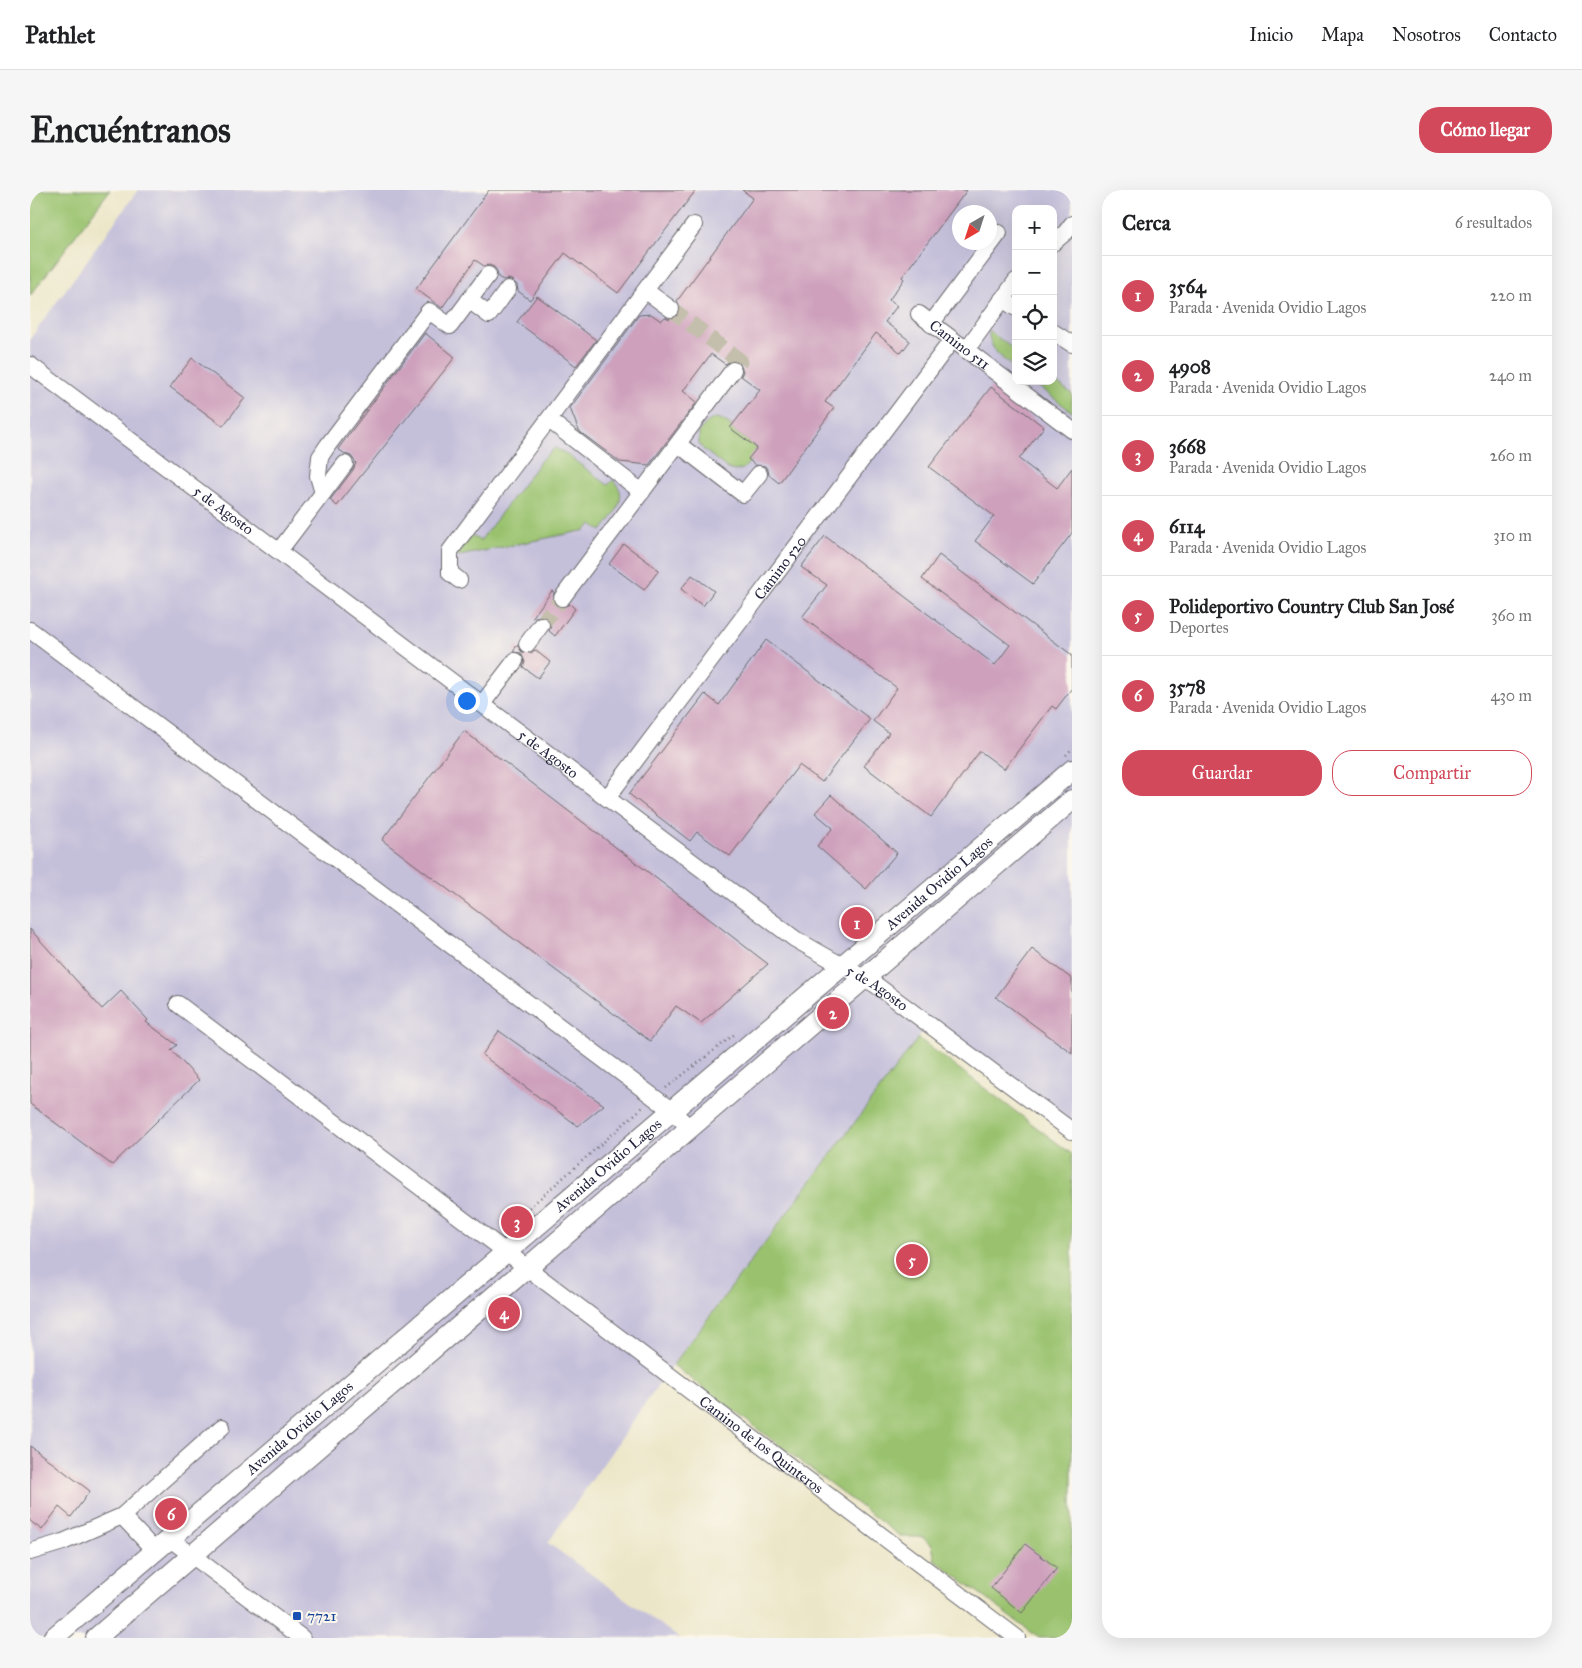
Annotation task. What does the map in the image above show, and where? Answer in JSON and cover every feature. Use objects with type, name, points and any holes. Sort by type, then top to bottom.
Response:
[{"type":"main road","name":"Avenida Ovidio Lagos","points":[[53,1638],[1072,770]]},
{"type":"main road","name":"Avenida Ovidio Lagos","points":[[96,1638],[1072,800]]},
{"type":"street","points":[[460,580],[450,573],[450,551],[550,420],[694,225]]},
{"type":"street","points":[[1057,240],[1070,231]]},
{"type":"street","name":"Camino 511","points":[[999,233],[925,319],[1072,430]]},
{"type":"street","points":[[323,493],[318,476],[320,457],[429,311],[450,326],[488,275]]},
{"type":"street","points":[[469,300],[489,314],[508,289]]},
{"type":"street","points":[[646,290],[671,309]]},
{"type":"street","points":[[966,350],[1009,304]]},
{"type":"street","points":[[1057,335],[1072,344]]},
{"type":"street","name":"Camino 520","points":[[607,798],[952,340]]},
{"type":"street","name":"5 de Agosto","points":[[30,365],[795,939],[864,978],[898,1000],[1072,1131]]},
{"type":"street","points":[[562,598],[733,370]]},
{"type":"street","points":[[550,420],[642,492]]},
{"type":"street","points":[[678,444],[743,494],[760,474]]},
{"type":"street","points":[[278,551],[345,464]]},
{"type":"street","points":[[527,644],[541,625]]},
{"type":"street","points":[[30,630],[671,1110],[690,1128]]},
{"type":"street","points":[[482,704],[515,660]]},
{"type":"street","name":"Camino de los Quinteros","points":[[178,1004],[1018,1638]]},
{"type":"street","points":[[30,1552],[64,1542],[122,1516],[222,1427]]},
{"type":"street","points":[[122,1516],[162,1544],[192,1555],[302,1638]]},
{"type":"shaded area","points":[[138,190],[1072,190],[1072,1131],[928,1025],[667,1372],[548,1543],[679,1638],[30,1638],[30,339]]},
{"type":"green space","points":[[30,190],[110,190],[30,296]]},
{"type":"green space","points":[[989,331],[1012,348],[1012,366],[1001,357],[989,337]]},
{"type":"green space","points":[[1057,383],[1072,394],[1072,412],[1036,385],[1057,385]]},
{"type":"green space","points":[[717,418],[732,426],[730,428],[757,448],[751,461],[743,469],[735,471],[728,469],[699,444],[699,432],[706,423]]},
{"type":"green space","points":[[555,448],[608,485],[613,480],[618,486],[620,500],[618,506],[602,531],[592,524],[586,530],[459,556],[457,554],[472,535],[480,541],[542,459]]},
{"type":"green space","points":[[918,1038],[1072,1154],[1072,1638],[1039,1638],[935,1560],[932,1545],[922,1537],[901,1537],[673,1365]]},
{"type":"building","points":[[489,190],[696,190],[618,293],[565,253],[530,300],[518,291],[517,285],[513,281],[509,279],[503,280],[498,277],[494,267],[484,266],[475,260],[442,308],[416,289]]},
{"type":"building","points":[[742,190],[967,190],[956,205],[952,205],[952,210],[902,277],[904,279],[889,300],[897,306],[885,322],[910,341],[901,353],[876,333],[825,402],[834,408],[779,483],[769,475],[765,466],[755,465],[748,459],[757,448],[730,428],[760,390],[741,376],[743,371],[739,362],[734,360],[725,364],[711,354],[683,391],[697,402],[649,465],[620,462],[579,431],[570,408],[639,315],[651,314],[661,321],[665,317],[670,319],[679,315],[681,310],[677,301],[753,198]]},
{"type":"building","points":[[537,296],[596,340],[576,366],[517,322]]},
{"type":"building","points":[[425,333],[455,357],[337,506],[330,500],[353,470],[356,463],[351,456],[338,449]]},
{"type":"building","points":[[192,358],[245,398],[223,426],[170,387]]},
{"type":"building","points":[[991,387],[1044,427],[1019,459],[1057,488],[1072,468],[1072,533],[1033,584],[975,541],[994,516],[929,467]]},
{"type":"building","points":[[825,536],[995,665],[1010,645],[922,579],[939,555],[1072,655],[1072,688],[1056,709],[1052,706],[1004,769],[980,751],[931,817],[864,766],[889,733],[873,721],[897,688],[802,617],[827,585],[801,567]]},
{"type":"building","points":[[624,544],[659,570],[644,590],[609,564]]},
{"type":"building","points":[[692,575],[714,591],[703,606],[681,589]]},
{"type":"building","points":[[552,591],[554,592],[553,601],[556,606],[561,608],[570,604],[575,609],[555,636],[549,631],[551,626],[547,617],[542,615],[532,618]]},
{"type":"building","points":[[766,640],[870,719],[822,782],[799,765],[730,856],[697,832],[690,841],[629,794],[705,694],[719,705]]},
{"type":"building","points":[[517,645],[522,652],[531,653],[535,650],[550,662],[538,678],[523,667],[525,662],[521,653],[513,652]]},
{"type":"building","points":[[464,731],[768,964],[701,1023],[676,1006],[650,1041],[382,840]]},
{"type":"building","points":[[831,795],[897,853],[866,889],[817,846],[833,828],[815,813]]},
{"type":"building","points":[[30,929],[102,1009],[121,991],[148,1020],[146,1022],[177,1045],[171,1050],[199,1080],[112,1165],[30,1104]]},
{"type":"building","points":[[1032,949],[1072,979],[1072,1053],[996,997]]},
{"type":"building","points":[[499,1031],[604,1105],[578,1126],[482,1055]]},
{"type":"building","points":[[30,1446],[90,1491],[71,1517],[59,1507],[42,1530],[30,1521]]},
{"type":"building","points":[[1025,1544],[1057,1568],[1022,1613],[991,1588]]},
{"type":"tunnel","points":[[671,309],[740,361],[733,370]]},
{"type":"tunnel","points":[[541,625],[562,598]]},
{"type":"place","name":"3564","points":[[857,923]]},
{"type":"place","name":"4908","points":[[833,1013]]},
{"type":"place","name":"3668","points":[[517,1222]]},
{"type":"place","name":"Polideportivo Country Club San José","points":[[912,1260]]},
{"type":"place","name":"6114","points":[[504,1313]]},
{"type":"place","name":"3578","points":[[171,1514]]},
{"type":"place","name":"7721","points":[[297,1616]]}]
